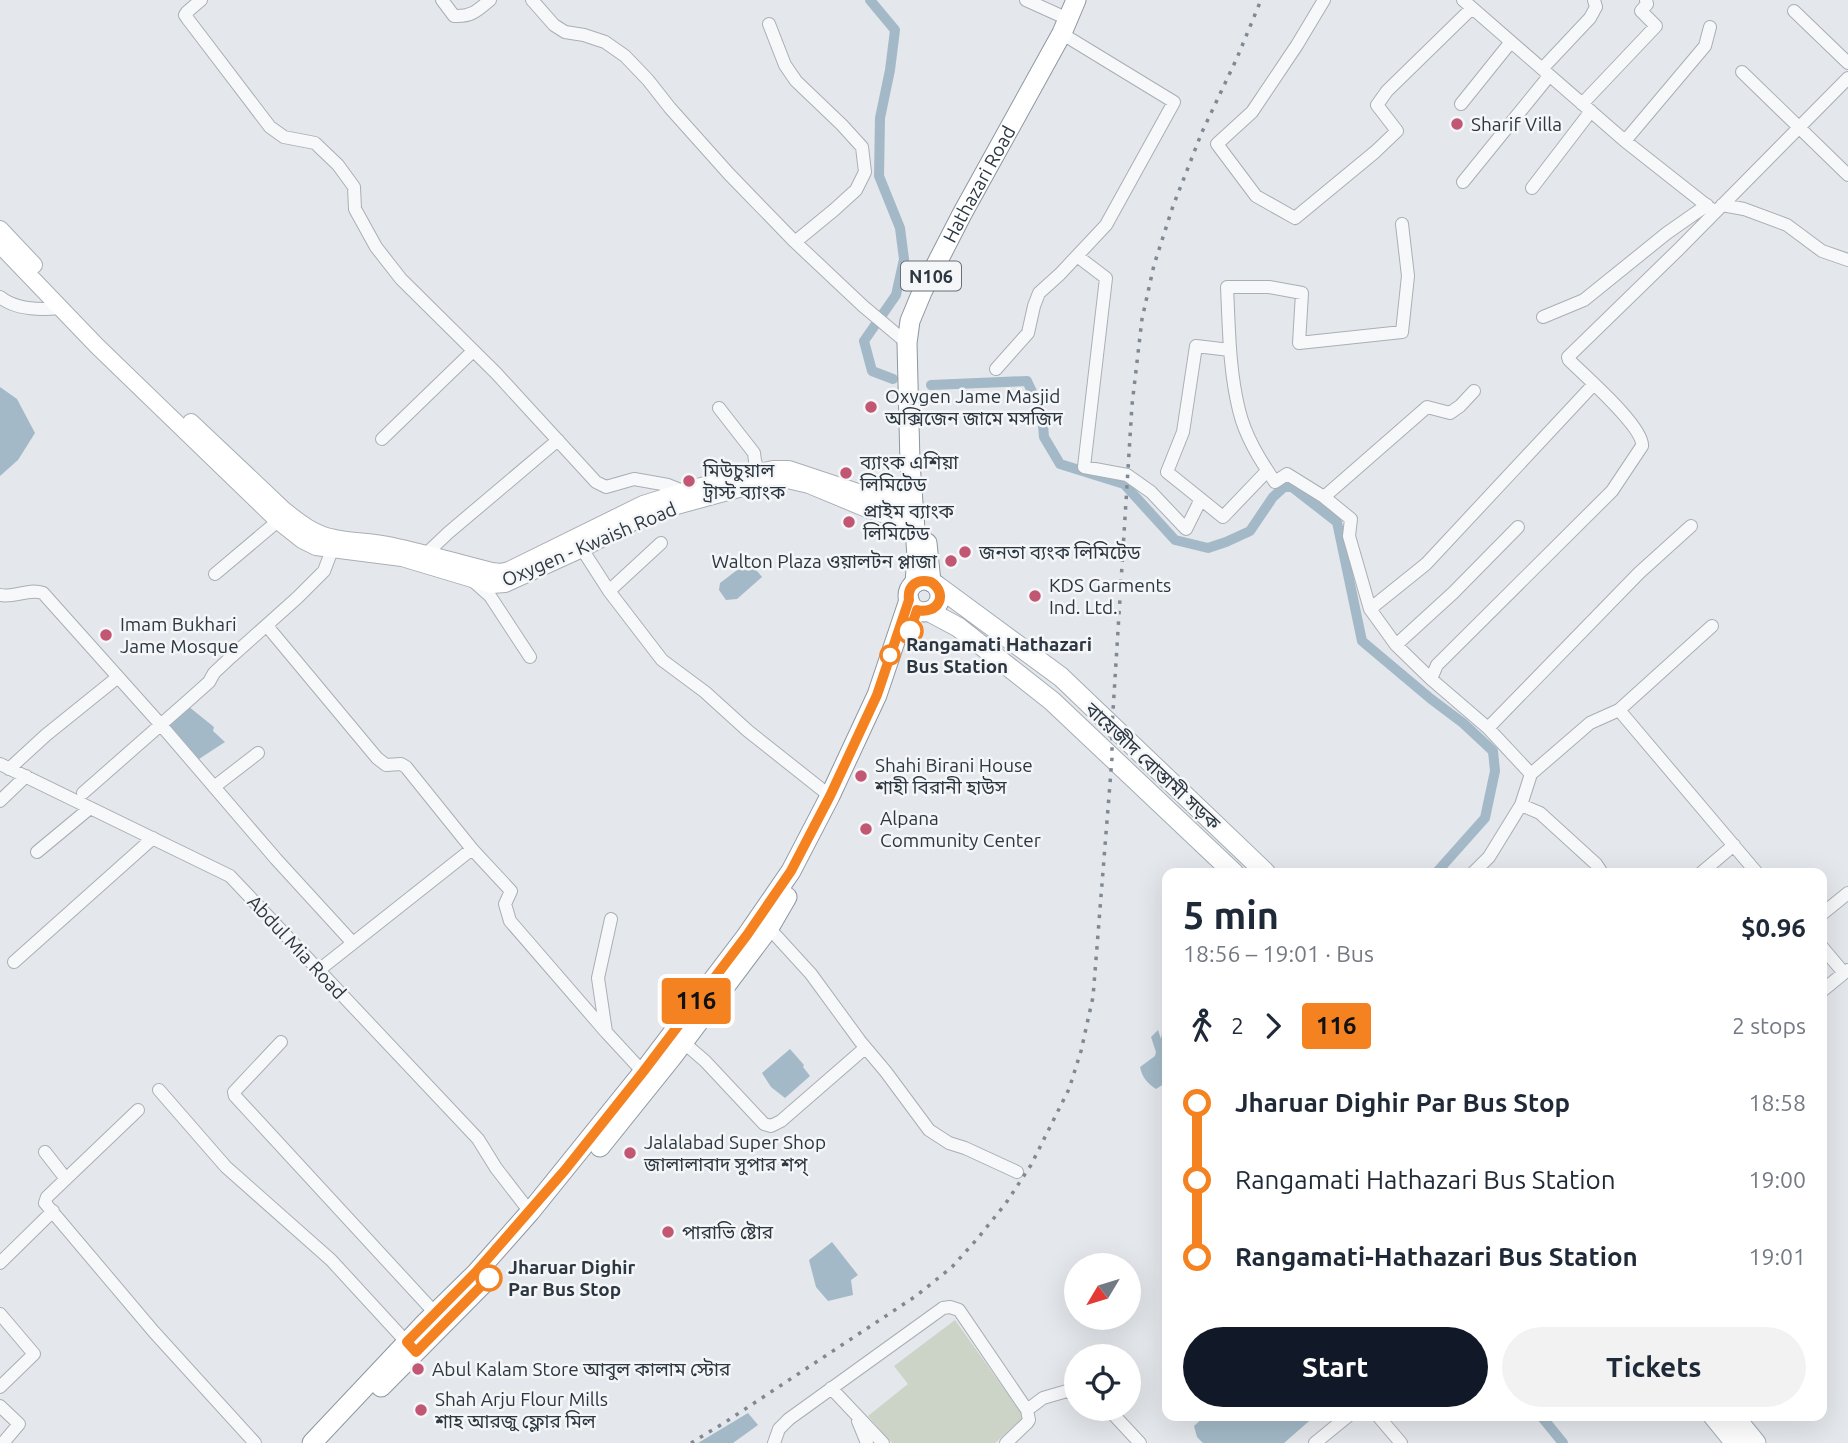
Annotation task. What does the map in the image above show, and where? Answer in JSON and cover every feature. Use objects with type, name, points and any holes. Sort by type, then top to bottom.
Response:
[{"type":"main road","name":"Hathazari Road","points":[[923,595],[917,556],[910,463],[907,344],[910,321],[962,214],[1069,28],[1076,0]]},
{"type":"main road","name":"Hathazari Road","points":[[923,595],[917,399],[920,327],[944,273],[1083,0]]},
{"type":"main road","name":"Oxygen - Kwaish Road","points":[[0,229],[148,383],[298,522],[332,538],[387,544],[501,572],[643,504],[683,491],[773,469],[789,469],[873,497],[913,499]]},
{"type":"main road","name":"Oxygen - Kwaish Road","points":[[0,245],[97,346],[278,521],[302,540],[316,547],[402,558],[492,585],[505,584],[652,513],[783,479],[809,485],[869,510],[915,522]]},
{"type":"main road","name":"N106","points":[[326,1443],[412,1347],[435,1313],[530,1212],[643,1072],[755,925],[791,871],[830,796],[923,595]]},
{"type":"main road","name":"N106","points":[[312,1443],[489,1278],[544,1216],[684,1042],[769,928],[844,797],[892,687],[923,595]]},
{"type":"main road","name":"বায়েজীদ বোস্তামী সড়ক","points":[[923,595],[958,627],[1052,701],[1229,868]]},
{"type":"main road","name":"বায়েজীদ বোস্তামী সড়ক","points":[[923,595],[1061,677],[1261,868]]},
{"type":"main road","points":[[1717,1421],[1735,1443]]},
{"type":"main road","points":[[1738,1421],[1756,1443]]},
{"type":"street","points":[[201,0],[187,12],[186,17],[270,127],[284,137],[315,144],[338,165],[354,187],[355,209],[376,247],[401,279],[496,373],[596,482],[606,487],[634,480],[668,485],[683,491]]},
{"type":"street","points":[[442,0],[454,16],[466,16],[479,10],[490,0]]},
{"type":"street","points":[[532,0],[554,25],[565,32],[584,35],[605,43],[625,56],[729,174],[795,242],[907,344]]},
{"type":"street","points":[[996,369],[1028,333],[1039,293],[1106,225],[1174,102],[1026,0]]},
{"type":"street","points":[[1324,0],[1252,112],[1217,145],[1256,196],[1295,218],[1397,131],[1377,105],[1467,4],[1625,141],[1715,207],[1744,209],[1787,225],[1822,251],[1848,260]]},
{"type":"street","points":[[1463,182],[1590,18],[1596,7],[1594,0]]},
{"type":"street","points":[[1532,188],[1587,108],[1656,26],[1641,11],[1647,4],[1646,0]]},
{"type":"street","points":[[1794,11],[1848,63]]},
{"type":"street","points":[[769,23],[785,65],[796,81],[862,147],[865,172],[856,190],[795,242]]},
{"type":"street","points":[[1625,141],[1705,46],[1710,27]]},
{"type":"street","points":[[1461,104],[1510,43]]},
{"type":"street","points":[[1742,72],[1848,175]]},
{"type":"street","points":[[1431,679],[1437,665],[1612,491],[1642,446],[1643,440],[1633,424],[1569,360],[1570,355],[1715,207],[1848,78]]},
{"type":"street","points":[[1543,317],[1584,300],[1667,233],[1715,207]]},
{"type":"street","points":[[1402,223],[1408,276],[1402,332],[1299,343],[1302,293],[1269,287],[1227,287],[1230,350],[1239,411],[1257,456],[1275,482],[1287,474],[1351,519],[1349,536],[1370,609],[1396,645],[1488,728],[1531,774]]},
{"type":"street","points":[[1077,256],[1106,278],[1084,467],[1128,475],[1151,492],[1186,528],[1200,499]]},
{"type":"street","points":[[0,298],[22,307],[44,310],[60,308]]},
{"type":"street","points":[[1230,350],[1196,346],[1182,432],[1167,472],[1223,517],[1267,471]]},
{"type":"street","points":[[382,439],[473,351]]},
{"type":"street","points":[[1370,609],[1426,564],[1594,384]]},
{"type":"street","points":[[1324,498],[1427,407],[1450,413],[1474,391]]},
{"type":"street","points":[[719,408],[754,453],[759,472]]},
{"type":"street","points":[[427,553],[558,440]]},
{"type":"street","points":[[215,574],[278,521]]},
{"type":"street","points":[[1488,728],[1639,573],[1691,526]]},
{"type":"street","points":[[1396,645],[1453,593],[1518,527]]},
{"type":"street","points":[[609,591],[661,543]]},
{"type":"street","points":[[582,549],[609,591],[662,660],[705,692],[748,732],[830,796]]},
{"type":"street","points":[[83,793],[209,682],[231,657],[324,571],[332,550]]},
{"type":"street","points":[[469,578],[490,596],[530,657]]},
{"type":"street","points":[[0,595],[35,591],[43,593],[352,942]]},
{"type":"street","points":[[267,626],[377,758],[386,765],[401,764],[406,767],[472,849],[511,891],[505,904],[510,920],[643,1072]]},
{"type":"street","points":[[1478,868],[1489,857],[1521,805],[1531,774],[1590,723],[1619,710],[1712,626]]},
{"type":"street","points":[[5,766],[118,677]]},
{"type":"street","points":[[1619,710],[1753,868]]},
{"type":"street","points":[[214,787],[258,753]]},
{"type":"street","name":"Abdul Mia Road","points":[[5,766],[230,876],[478,1139],[496,1168],[530,1212]]},
{"type":"street","points":[[0,801],[26,776]]},
{"type":"street","points":[[1521,805],[1540,813],[1599,868]]},
{"type":"street","points":[[37,852],[90,808]]},
{"type":"street","points":[[14,961],[153,838]]},
{"type":"street","points":[[1708,868],[1734,845]]},
{"type":"street","points":[[319,970],[472,849]]},
{"type":"street","points":[[1827,910],[1848,893]]},
{"type":"street","points":[[606,1032],[598,978],[611,919]]},
{"type":"street","points":[[769,928],[811,974],[929,1130],[948,1143],[1017,1172]]},
{"type":"street","points":[[1827,952],[1846,972],[1827,987]]},
{"type":"street","points":[[281,1042],[234,1092],[234,1096],[435,1313]]},
{"type":"street","points":[[684,1042],[764,1124],[771,1126],[781,1121],[866,1048]]},
{"type":"street","points":[[159,1090],[226,1167],[331,1260],[412,1347]]},
{"type":"street","points":[[138,1110],[66,1179],[45,1203],[154,1332],[255,1443]]},
{"type":"street","points":[[45,1152],[66,1179]]},
{"type":"street","points":[[0,1262],[53,1211]]},
{"type":"street","points":[[774,1443],[779,1429],[789,1419],[943,1308],[950,1307],[959,1311],[1027,1410],[1029,1420],[1006,1443]]},
{"type":"street","points":[[0,1314],[34,1354],[0,1387]]},
{"type":"street","points":[[831,1388],[883,1443]]},
{"type":"street","points":[[1027,1410],[1043,1398],[1064,1392]]},
{"type":"street","points":[[0,1406],[19,1424],[3,1443]]},
{"type":"street","points":[[855,1413],[867,1443]]},
{"type":"street","points":[[1120,1421],[1140,1443]]},
{"type":"street","points":[[1315,1443],[1342,1421]]},
{"type":"street","points":[[1382,1421],[1401,1443]]},
{"type":"green space","points":[[955,1320],[1024,1417],[995,1443],[892,1443],[868,1416],[908,1384],[894,1366]]},
{"type":"water","points":[[0,387],[17,399],[35,433],[18,460],[0,476]]},
{"type":"water","points":[[749,561],[762,577],[737,599],[726,600],[719,590],[720,583]]},
{"type":"water","points":[[188,706],[214,727],[213,731],[225,742],[199,759],[168,723]]},
{"type":"water","points":[[1158,1030],[1161,1039],[1162,1032],[1162,1085],[1156,1089],[1145,1079],[1140,1067],[1155,1056],[1151,1037]]},
{"type":"water","points":[[790,1049],[810,1076],[785,1098],[771,1087],[762,1073]]},
{"type":"water","points":[[832,1242],[858,1275],[851,1280],[853,1295],[828,1301],[816,1287],[809,1260]]},
{"type":"water","points":[[748,1413],[758,1425],[733,1443],[698,1443]]},
{"type":"water","points":[[1200,1421],[1309,1421],[1284,1443],[1203,1443],[1197,1437],[1194,1426]]},
{"type":"waterway","points":[[870,0],[895,30],[880,118],[879,176],[900,228],[904,259],[896,295],[864,341],[872,371],[893,379]]},
{"type":"waterway","points":[[931,385],[1027,381],[1042,413],[1044,437],[1060,464],[1124,484],[1175,540],[1208,548],[1250,531],[1273,497],[1284,487],[1292,487],[1337,522],[1362,641],[1463,723],[1493,751],[1495,771],[1485,818],[1440,868]]},
{"type":"waterway","points":[[1545,1421],[1563,1443]]},
{"type":"railway","points":[[691,1443],[916,1296],[952,1267],[1006,1203],[1031,1165],[1069,1089],[1093,997],[1112,758],[1132,405],[1142,319],[1154,265],[1173,206],[1202,132],[1261,0]]},
{"type":"bus line","name":"116","points":[[489,1278],[416,1352],[407,1342],[476,1272],[565,1170],[747,935],[791,871],[830,796],[877,695],[909,600],[911,586],[927,580],[939,589],[938,603],[930,610],[917,610],[910,631]]},
{"type":"place","name":"Sharif Villa","points":[[1457,124]]},
{"type":"place","name":"Oxygen Jame Masjid অক্সিজেন জামে মসজিদ","points":[[871,407]]},
{"type":"place","name":"ব্যাংক এশিয়া লিমিটেড","points":[[846,473]]},
{"type":"place","name":"মিউচুয়াল ট্রাস্ট ব্যাংক","points":[[689,481]]},
{"type":"place","name":"প্রাইম ব্যাংক লিমিটেড","points":[[849,522]]},
{"type":"place","name":"জনতা ব্যংক লিমিটেড","points":[[965,552]]},
{"type":"place","name":"Walton Plaza ওয়ালটন প্লাজা","points":[[951,561]]},
{"type":"place","name":"KDS Garments Ind. Ltd.","points":[[1035,596]]},
{"type":"place","name":"Imam Bukhari Jame Mosque","points":[[106,635]]},
{"type":"place","name":"Rangamati Hathazari Bus Station","points":[[890,655]]},
{"type":"place","name":"Shahi Birani House শাহী বিরানী হাউস","points":[[861,776]]},
{"type":"place","name":"Alpana Community Center","points":[[866,829]]},
{"type":"place","name":"Jalalabad Super Shop জালালাবাদ সুপার শপ্","points":[[630,1153]]},
{"type":"place","name":"পারাভি ষ্টোর","points":[[668,1232]]},
{"type":"place","name":"Jharuar Dighir Par Bus Stop","points":[[489,1278]]},
{"type":"place","name":"Abul Kalam Store আবুল কালাম স্টোর","points":[[418,1369]]},
{"type":"place","name":"Shah Arju Flour Mills শাহ আরজু ফ্লোর মিল","points":[[421,1410]]}]
